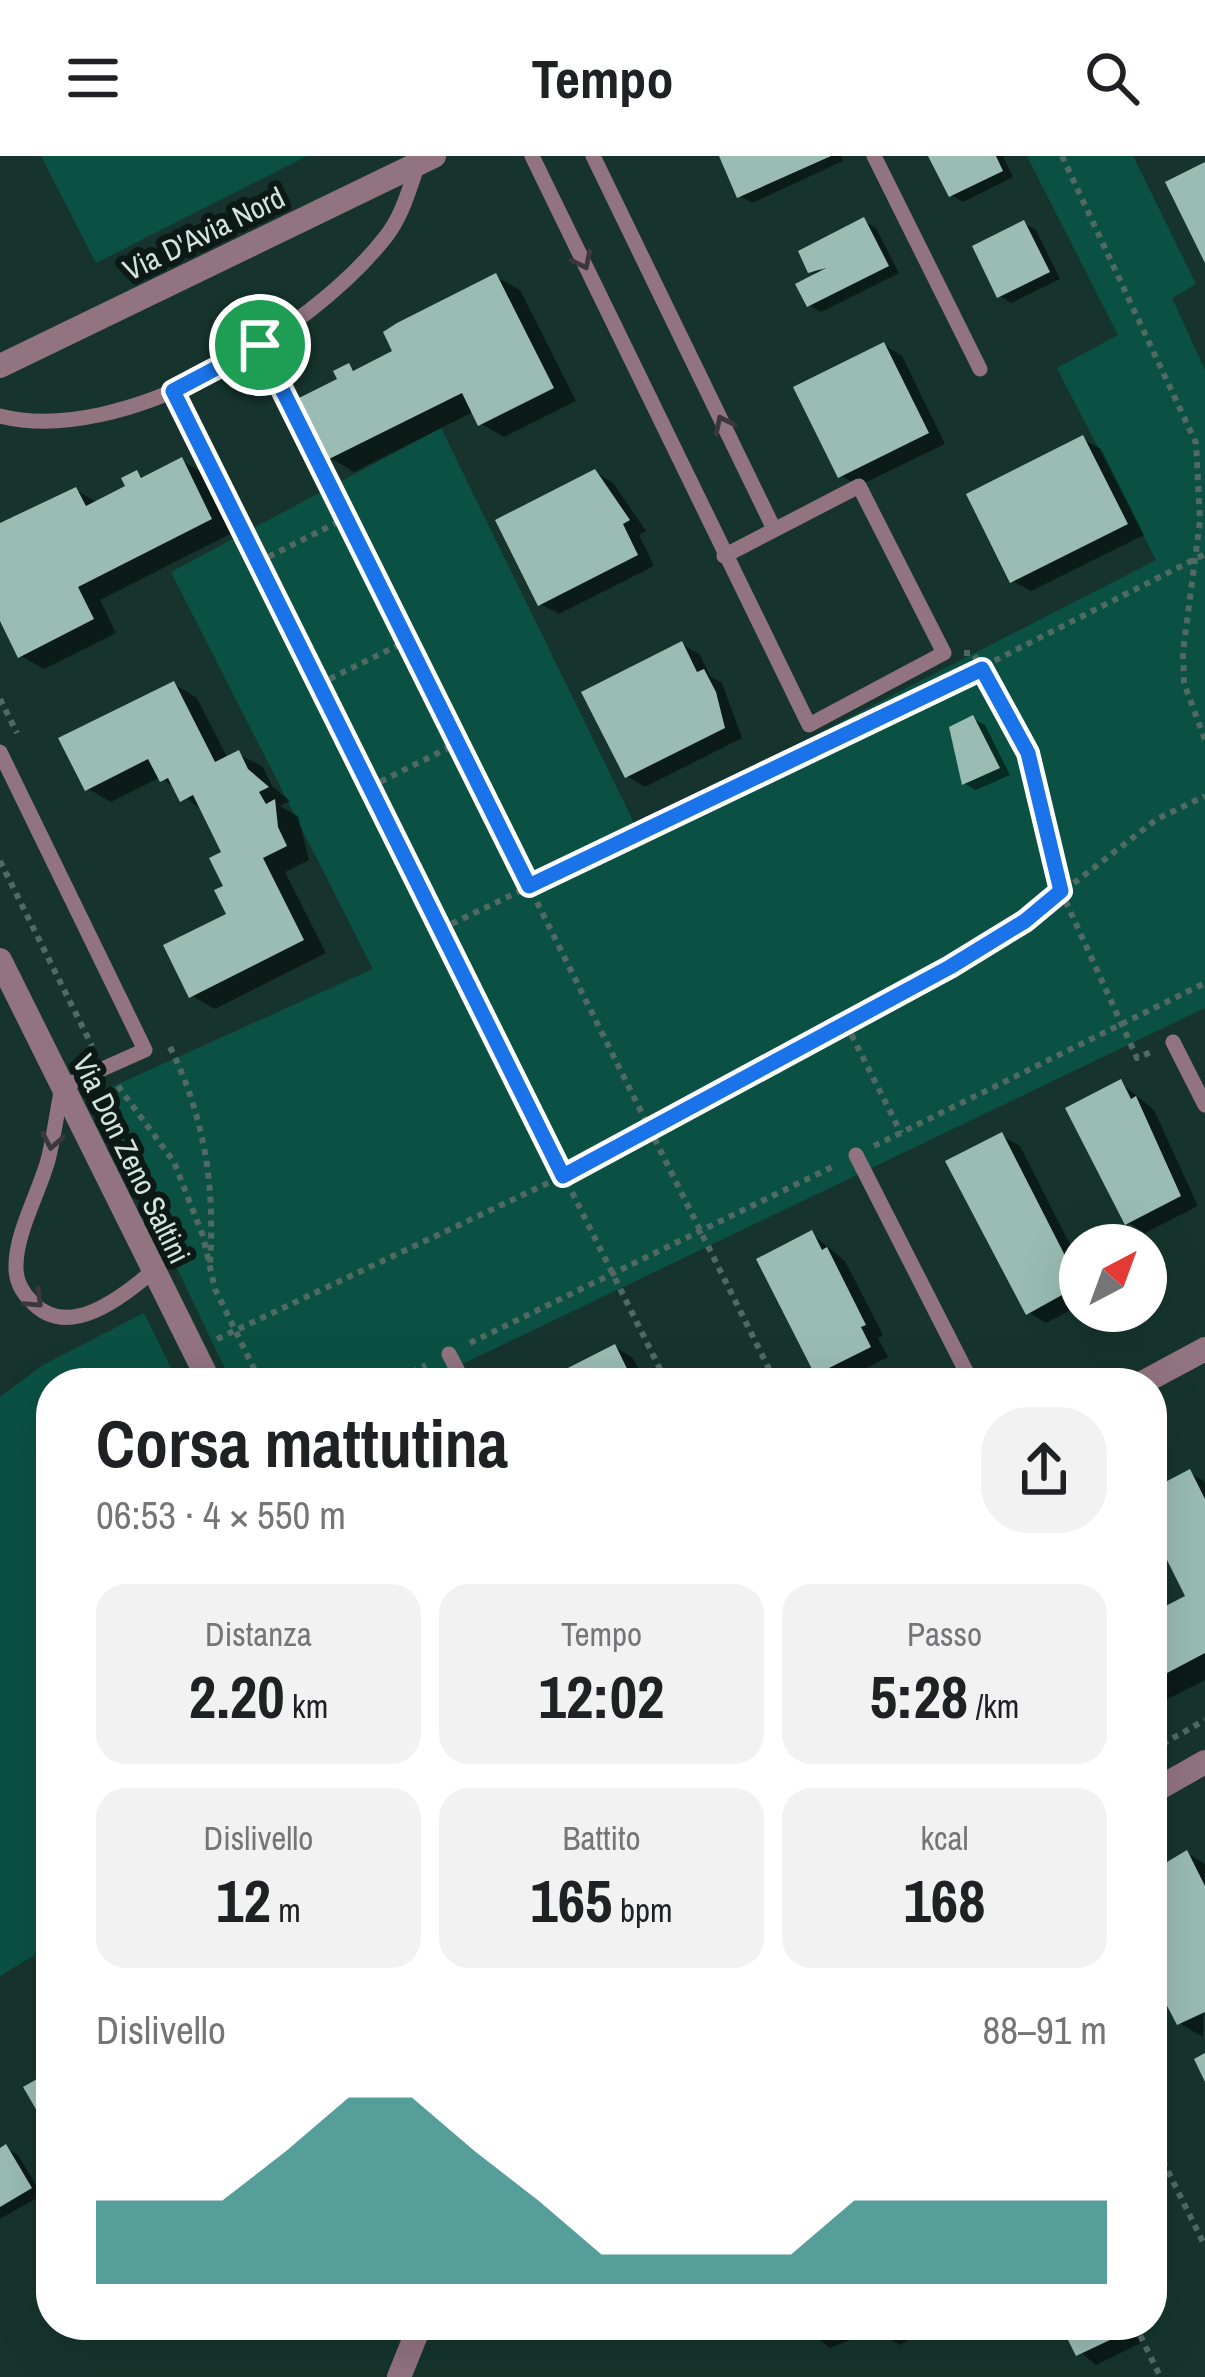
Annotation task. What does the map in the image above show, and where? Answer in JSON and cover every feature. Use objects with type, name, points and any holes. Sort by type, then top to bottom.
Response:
[{"type":"street","name":"Via D'Avia Nord","points":[[0,366],[426,160]]},
{"type":"street","name":"Via Don Zeno Saltini","points":[[0,961],[204,1368]]},
{"type":"street","points":[[1167,1369],[1205,1348]]},
{"type":"street","points":[[1167,1784],[1205,1762]]},
{"type":"street","points":[[399,2377],[413,2340]]},
{"type":"lane","points":[[532,156],[724,556],[809,725],[944,653],[859,486],[724,556]]},
{"type":"lane","points":[[593,156],[774,529]]},
{"type":"lane","points":[[874,156],[980,369]]},
{"type":"lane","points":[[0,416],[25,422],[91,416],[173,391],[260,345],[324,299],[386,237],[426,160]]},
{"type":"lane","points":[[0,752],[146,1050],[62,1087],[49,1156],[17,1250],[20,1288],[33,1305],[52,1315],[71,1316],[97,1312],[153,1271]]},
{"type":"lane","points":[[1173,1042],[1205,1105]]},
{"type":"lane","points":[[856,1155],[964,1368]]},
{"type":"lane","points":[[449,1354],[456,1368]]},
{"type":"path","points":[[1061,156],[1190,420],[1199,472],[1184,683],[1205,740]]},
{"type":"path","points":[[260,345],[769,1368]]},
{"type":"path","points":[[173,391],[659,1368]]},
{"type":"path","points":[[258,562],[346,518]]},
{"type":"path","points":[[896,710],[1205,554]]},
{"type":"path","points":[[319,684],[407,641]]},
{"type":"path","points":[[944,653],[974,653],[1028,753],[1061,891],[1137,1058],[1173,1042]]},
{"type":"path","points":[[441,929],[831,741]]},
{"type":"path","points":[[370,787],[458,743]]},
{"type":"path","points":[[195,1351],[563,1176],[846,1024],[1025,921],[1157,819],[1205,796]]},
{"type":"path","points":[[421,1368],[1205,983]]},
{"type":"path","points":[[846,1024],[901,1132]]},
{"type":"path","points":[[210,1264],[254,1368]]},
{"type":"path","points":[[1167,1742],[1205,1720]]},
{"type":"path","points":[[1167,2169],[1205,2246]]},
{"type":"path","points":[[1143,2340],[1160,2374]]},
{"type":"green space","points":[[41,156],[307,156],[96,263]]},
{"type":"green space","points":[[1027,156],[1133,156],[1196,284],[1172,298],[1205,370],[1205,1008],[454,1368],[225,1368],[94,1095],[373,969],[171,572],[441,428],[636,827],[1156,560],[1057,368],[1118,335]]},
{"type":"green space","points":[[144,1313],[171,1368],[39,1368]]},
{"type":"green space","points":[[36,1370],[36,1954],[0,1976],[0,1397]]},
{"type":"building","points":[[719,156],[831,156],[737,198]]},
{"type":"building","points":[[928,156],[996,156],[1003,171],[949,197]]},
{"type":"building","points":[[1205,162],[1205,263],[1165,182]]},
{"type":"building","points":[[864,217],[889,266],[807,307],[795,284],[826,268],[808,273],[798,251]]},
{"type":"building","points":[[1024,220],[1050,272],[997,298],[972,246]]},
{"type":"building","points":[[496,273],[554,388],[478,426],[462,393],[327,460],[297,399],[337,379],[333,371],[349,363],[353,371],[392,351],[383,332],[397,323]]},
{"type":"building","points":[[884,342],[929,433],[838,478],[793,387]]},
{"type":"building","points":[[1083,435],[1128,524],[1010,583],[966,494]]},
{"type":"building","points":[[182,457],[212,519],[78,587],[94,619],[18,658],[0,621],[0,523],[76,487],[86,506],[125,486],[121,478],[137,470],[141,478]]},
{"type":"building","points":[[595,469],[630,520],[623,524],[638,555],[538,606],[495,520]]},
{"type":"building","points":[[682,641],[697,672],[704,669],[716,692],[725,728],[625,778],[581,692]]},
{"type":"building","points":[[174,681],[215,762],[239,750],[248,769],[269,787],[259,792],[266,804],[275,799],[278,827],[287,846],[263,858],[304,940],[189,998],[163,945],[226,914],[214,890],[223,886],[209,858],[221,852],[193,795],[180,802],[168,778],[160,782],[148,759],[85,791],[58,738]]},
{"type":"building","points":[[973,715],[1000,768],[962,785],[949,727]]},
{"type":"building","points":[[1121,1079],[1131,1099],[1136,1096],[1181,1196],[1124,1224],[1065,1108]]},
{"type":"building","points":[[1002,1132],[1059,1244],[1059,1297],[1026,1315],[945,1161]]},
{"type":"building","points":[[812,1230],[822,1250],[827,1247],[866,1325],[861,1327],[871,1347],[829,1368],[811,1368],[756,1259]]},
{"type":"building","points":[[615,1344],[627,1368],[568,1368]]},
{"type":"building","points":[[1190,1469],[1205,1499],[1205,1653],[1167,1673],[1167,1605],[1185,1596],[1167,1560],[1167,1481]]},
{"type":"building","points":[[1187,1850],[1205,1886],[1205,2012],[1177,2025],[1167,2006],[1167,1862]]},
{"type":"building","points":[[1205,2053],[1205,2082],[1194,2059]]},
{"type":"building","points":[[36,2080],[36,2109],[23,2087]]},
{"type":"building","points":[[6,2144],[32,2188],[0,2207],[0,2148]]},
{"type":"building","points":[[1068,2340],[1110,2340],[1076,2356]]},
{"type":"route","points":[[260,345],[529,886],[982,669],[1028,753],[1061,891],[1025,921],[950,967],[563,1176],[173,391],[260,345]]}]
